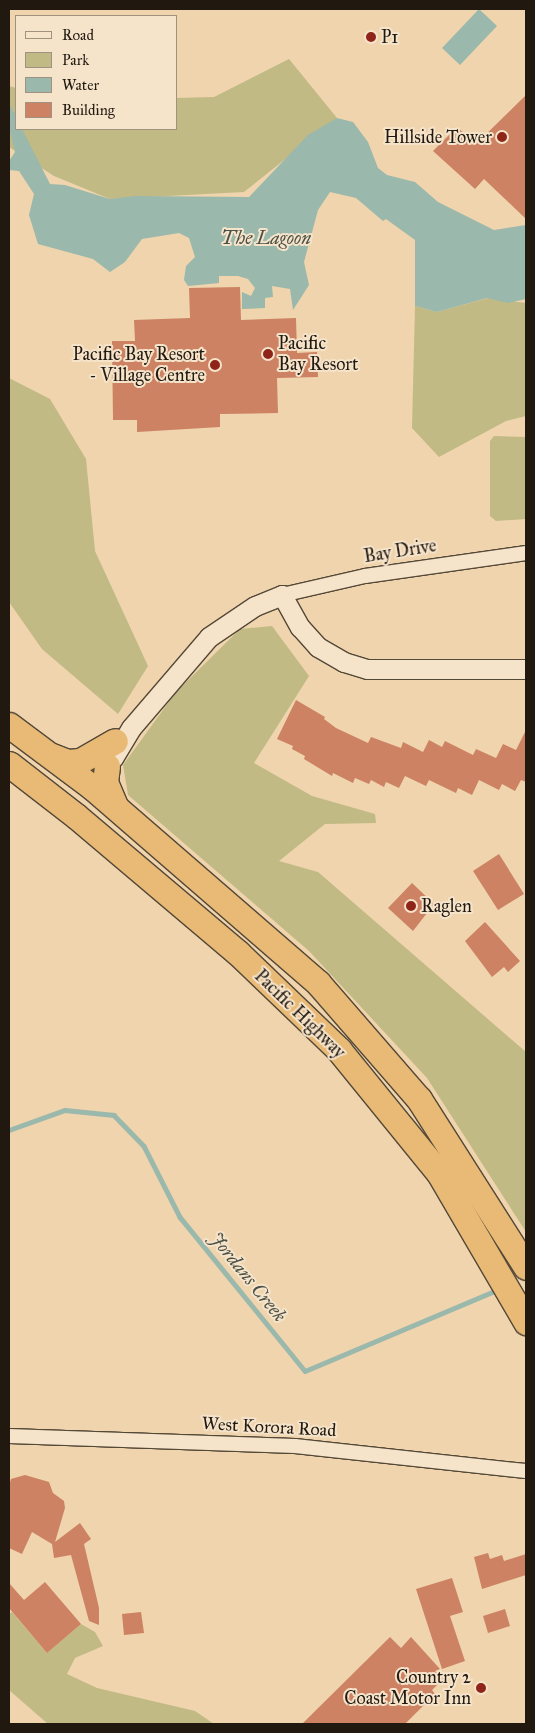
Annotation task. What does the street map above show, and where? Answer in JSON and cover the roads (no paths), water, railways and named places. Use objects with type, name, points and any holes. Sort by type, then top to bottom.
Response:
[{"type":"highway","name":"Pacific Highway","points":[[9,725],[116,808],[318,983],[362,1031],[419,1099],[526,1267]]},
{"type":"highway","points":[[50,755],[68,762],[80,761],[123,734]]},
{"type":"highway","points":[[9,746],[60,783],[85,784],[93,809],[140,869]]},
{"type":"highway","name":"Pacific Highway","points":[[9,764],[140,869],[238,953],[339,1050],[394,1114],[439,1173],[526,1322]]},
{"type":"highway","points":[[107,766],[105,782],[116,808]]},
{"type":"street","name":"Bay Drive","points":[[282,595],[365,576],[526,553]]},
{"type":"street","points":[[85,784],[123,734],[210,638],[249,610],[282,595],[300,627],[318,647],[344,662],[367,669],[526,669]]},
{"type":"street","points":[[85,784],[107,766],[123,734]]},
{"type":"street","name":"West Korora Road","points":[[9,1436],[295,1446],[526,1471]]},
{"type":"water","points":[[479,9],[497,26],[460,65],[442,48]]},
{"type":"water","name":"The Lagoon","points":[[9,104],[15,114],[15,130],[23,130],[50,184],[65,185],[110,199],[135,196],[249,197],[308,135],[337,118],[353,122],[368,142],[378,168],[387,175],[415,182],[438,202],[494,230],[526,225],[526,299],[508,303],[487,298],[437,312],[415,306],[415,240],[386,219],[383,221],[356,198],[330,192],[318,210],[304,262],[309,285],[293,310],[290,289],[272,286],[273,297],[265,298],[265,308],[242,309],[242,292],[251,296],[255,288],[248,279],[238,276],[219,276],[219,283],[188,286],[184,280],[186,266],[195,257],[189,238],[179,233],[142,239],[125,262],[110,272],[93,259],[38,244],[29,215],[34,194],[19,171],[9,170],[9,161],[15,152],[9,127]]},
{"type":"waterway","name":"Jordans Creek","points":[[9,1130],[65,1110],[114,1115],[144,1146],[180,1217],[305,1371],[499,1289]]},
{"type":"place","name":"P1","points":[[371,37]]},
{"type":"place","name":"Hillside Tower","points":[[502,137]]},
{"type":"place","name":"Pacific Bay Resort","points":[[268,354]]},
{"type":"place","name":"Pacific Bay Resort - Village Centre","points":[[215,365]]},
{"type":"place","name":"Raglen","points":[[411,906]]},
{"type":"place","name":"Country 2 Coast Motor Inn","points":[[481,1688]]}]
